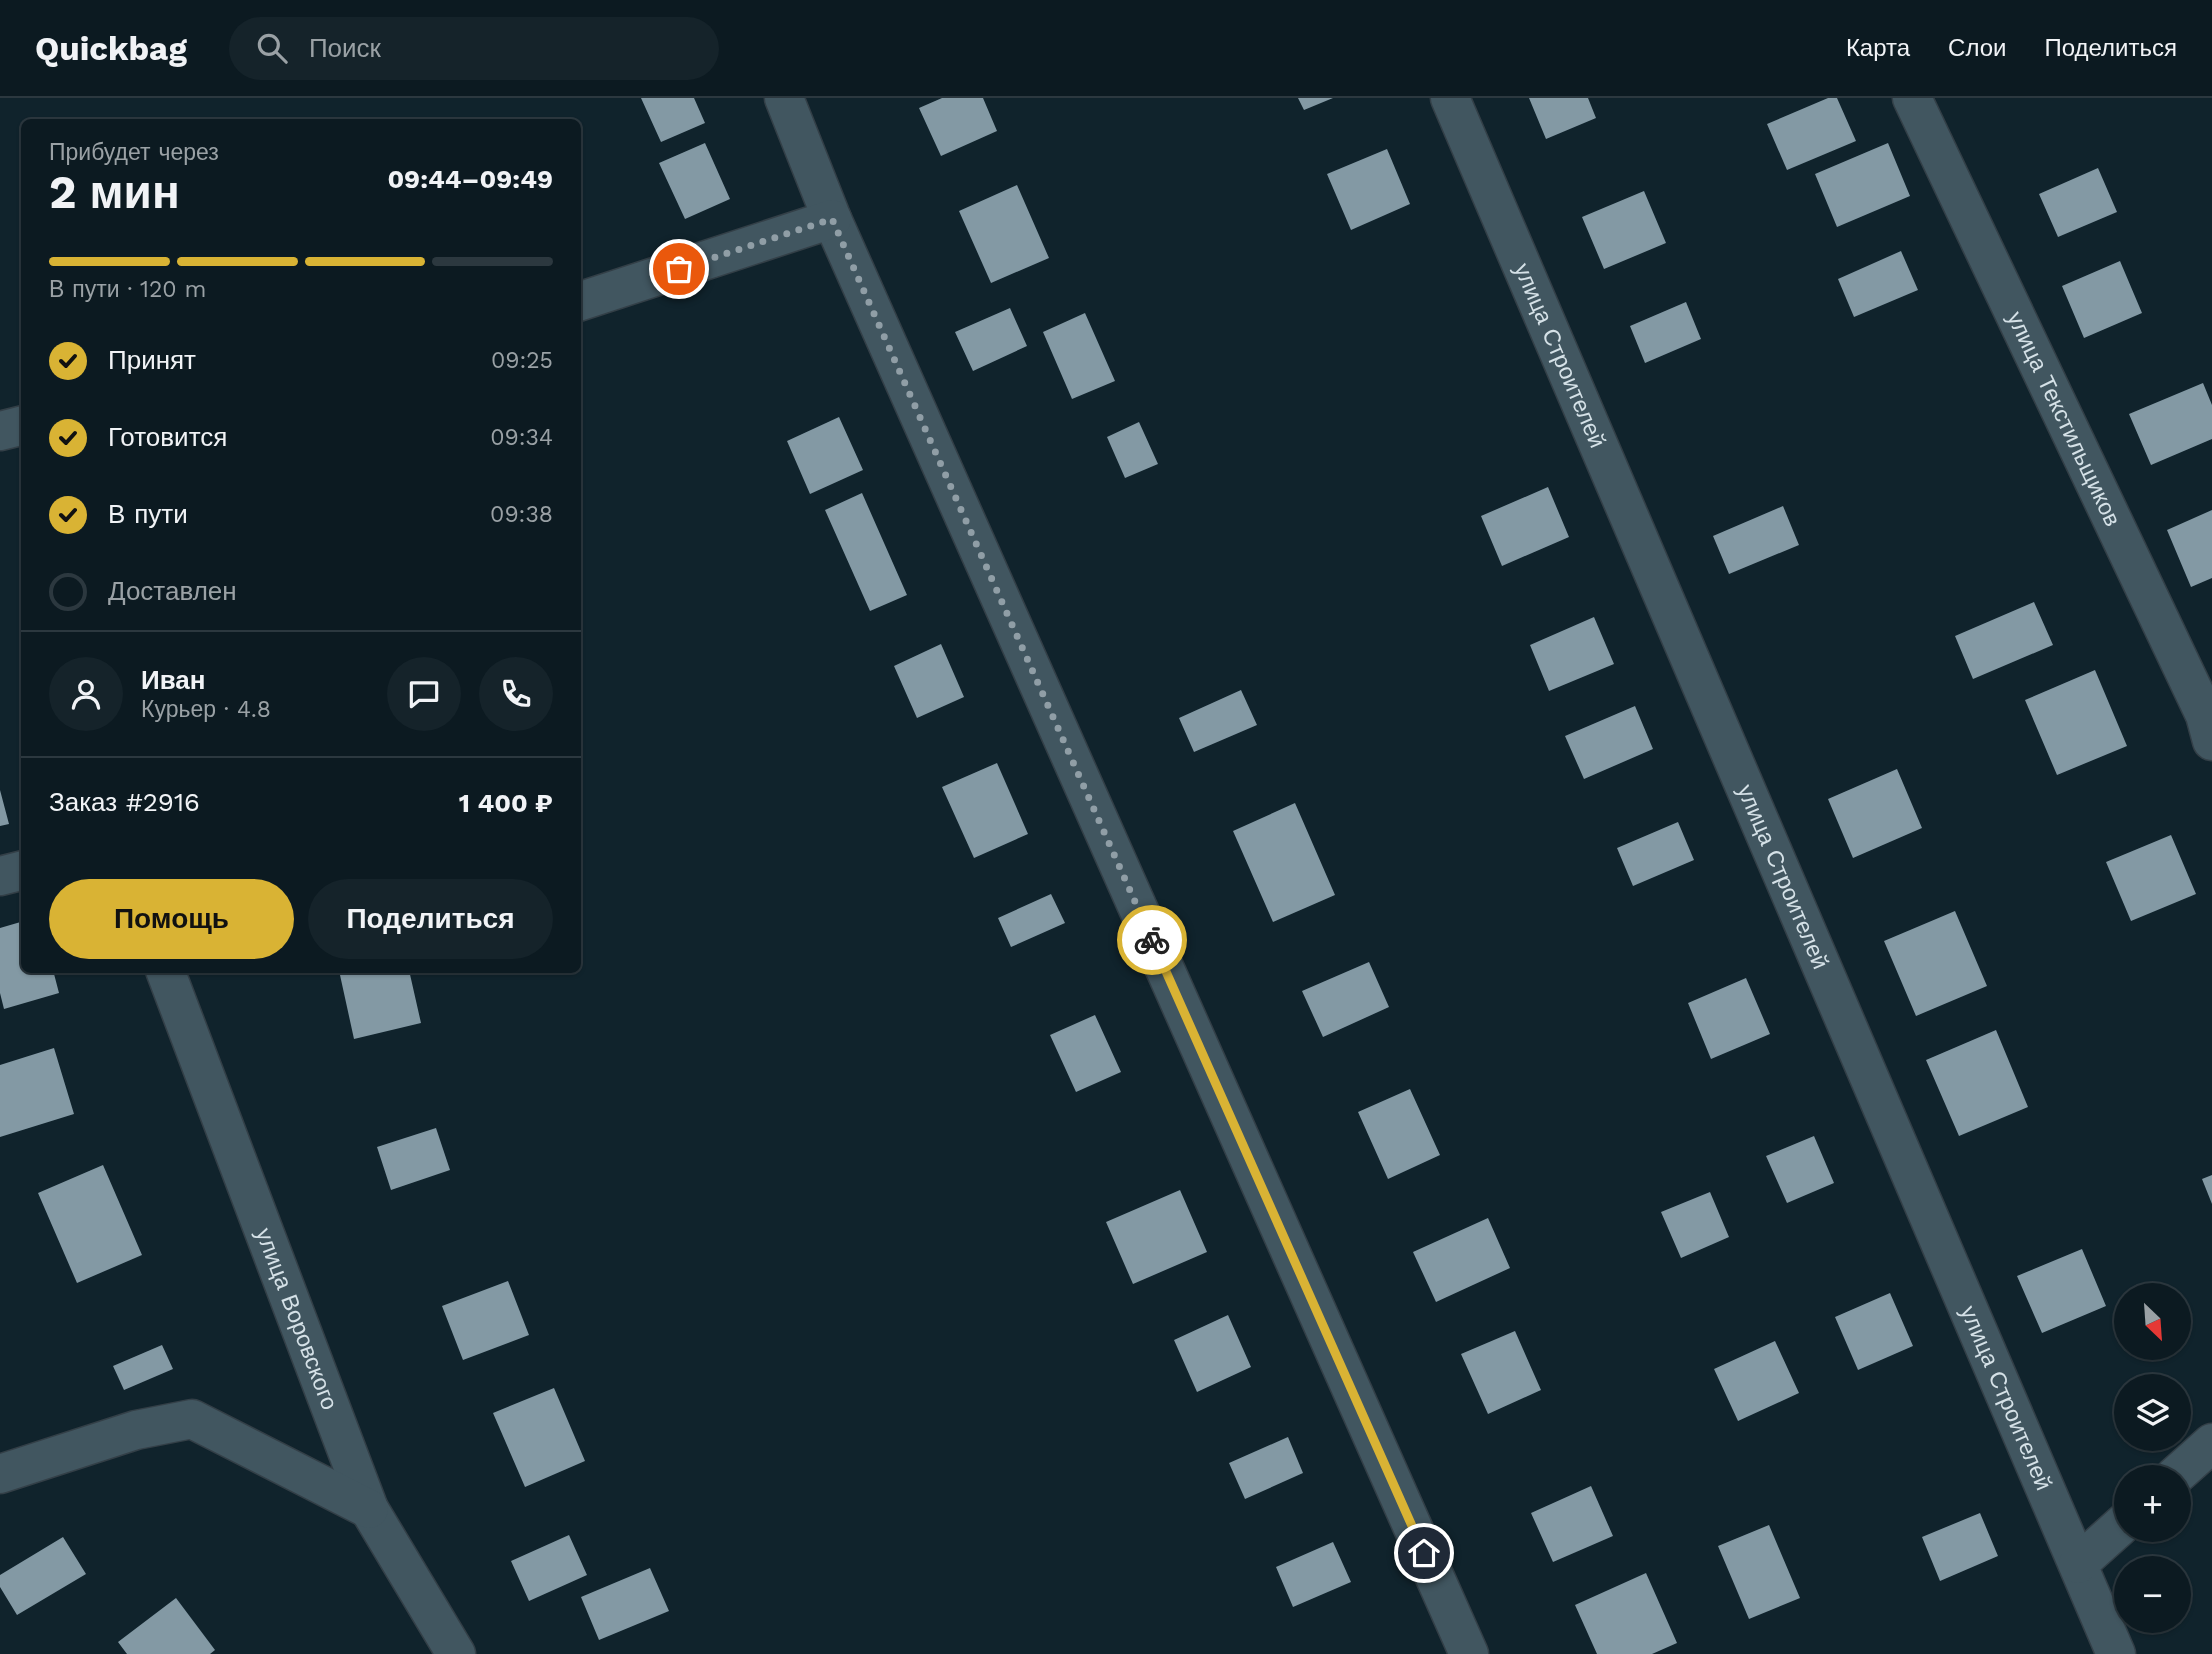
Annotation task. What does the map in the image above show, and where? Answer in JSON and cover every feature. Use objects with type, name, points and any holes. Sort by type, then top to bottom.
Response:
[{"type":"street","points":[[784,98],[832,219],[1469,1654]]},
{"type":"street","name":"улица Строителей","points":[[1450,98],[2116,1654]]},
{"type":"street","name":"улица Текстильщиков","points":[[1912,98],[2205,715],[2212,741]]},
{"type":"street","points":[[581,301],[832,219]]},
{"type":"street","points":[[0,431],[21,426]]},
{"type":"street","points":[[0,876],[21,871]]},
{"type":"street","name":"улица Воровского","points":[[166,973],[369,1509],[456,1654]]},
{"type":"street","points":[[0,1474],[136,1430],[192,1419],[369,1509]]},
{"type":"street","points":[[2187,1465],[2212,1443]]},
{"type":"street","points":[[2078,1564],[2114,1532]]},
{"type":"building","points":[[641,98],[694,98],[705,123],[661,142]]},
{"type":"building","points":[[942,98],[983,98],[997,131],[941,156],[919,108]]},
{"type":"building","points":[[1298,98],[1333,98],[1304,110]]},
{"type":"building","points":[[1529,98],[1588,98],[1596,118],[1546,139]]},
{"type":"building","points":[[1828,98],[1837,98],[1856,141],[1787,170],[1767,124]]},
{"type":"building","points":[[705,143],[730,199],[685,219],[659,163]]},
{"type":"building","points":[[1888,143],[1910,196],[1837,227],[1815,174]]},
{"type":"building","points":[[1387,149],[1410,204],[1351,230],[1327,174]]},
{"type":"building","points":[[2098,168],[2117,212],[2058,237],[2039,194]]},
{"type":"building","points":[[1017,185],[1049,258],[991,283],[959,211]]},
{"type":"building","points":[[1644,191],[1666,243],[1604,269],[1582,217]]},
{"type":"building","points":[[1901,251],[1918,290],[1854,317],[1838,279]]},
{"type":"building","points":[[2120,261],[2142,313],[2084,338],[2062,286]]},
{"type":"building","points":[[1686,302],[1701,339],[1645,363],[1630,326]]},
{"type":"building","points":[[1010,308],[1027,346],[973,371],[955,332]]},
{"type":"building","points":[[1085,313],[1115,381],[1072,399],[1043,332]]},
{"type":"building","points":[[2203,383],[2212,405],[2212,439],[2151,465],[2129,414]]},
{"type":"building","points":[[839,417],[863,470],[810,494],[787,441]]},
{"type":"building","points":[[1139,422],[1158,464],[1125,478],[1107,437]]},
{"type":"building","points":[[1548,487],[1569,537],[1502,566],[1481,516]]},
{"type":"building","points":[[862,493],[907,595],[870,611],[825,510]]},
{"type":"building","points":[[1783,506],[1799,545],[1729,574],[1713,536]]},
{"type":"building","points":[[2212,510],[2212,578],[2191,587],[2167,530]]},
{"type":"building","points":[[2034,602],[2053,645],[1973,679],[1955,636]]},
{"type":"building","points":[[1594,617],[1614,664],[1549,691],[1530,645]]},
{"type":"building","points":[[941,644],[964,697],[917,718],[894,666]]},
{"type":"building","points":[[2095,670],[2127,746],[2057,775],[2025,700]]},
{"type":"building","points":[[1241,690],[1257,725],[1194,752],[1179,718]]},
{"type":"building","points":[[1635,706],[1653,749],[1584,779],[1565,736]]},
{"type":"building","points":[[997,763],[1028,834],[974,858],[942,787]]},
{"type":"building","points":[[1897,769],[1922,828],[1853,858],[1828,799]]},
{"type":"building","points":[[0,790],[9,824],[0,826]]},
{"type":"building","points":[[1295,803],[1335,895],[1273,922],[1233,831]]},
{"type":"building","points":[[1678,822],[1694,860],[1633,886],[1617,848]]},
{"type":"building","points":[[2171,835],[2196,894],[2131,921],[2106,862]]},
{"type":"building","points":[[1051,894],[1065,923],[1011,947],[998,918]]},
{"type":"building","points":[[1955,911],[1987,986],[1916,1016],[1884,941]]},
{"type":"building","points":[[21,922],[21,973],[54,973],[59,993],[4,1009],[0,993],[0,928]]},
{"type":"building","points":[[1369,962],[1389,1007],[1323,1037],[1302,991]]},
{"type":"building","points":[[410,973],[421,1023],[354,1039],[340,975]]},
{"type":"building","points":[[1746,978],[1770,1034],[1711,1059],[1688,1003]]},
{"type":"building","points":[[1095,1015],[1121,1072],[1076,1092],[1050,1035]]},
{"type":"building","points":[[1996,1030],[2028,1107],[1959,1136],[1926,1060]]},
{"type":"building","points":[[54,1048],[74,1114],[0,1137],[0,1065]]},
{"type":"building","points":[[1410,1089],[1440,1155],[1388,1179],[1358,1112]]},
{"type":"building","points":[[436,1128],[450,1170],[391,1190],[377,1147]]},
{"type":"building","points":[[1814,1136],[1834,1183],[1787,1203],[1766,1156]]},
{"type":"building","points":[[103,1165],[142,1255],[77,1283],[38,1193]]},
{"type":"building","points":[[2212,1175],[2212,1204],[2202,1179]]},
{"type":"building","points":[[1180,1190],[1207,1252],[1133,1284],[1106,1222]]},
{"type":"building","points":[[1710,1192],[1729,1237],[1681,1258],[1661,1212]]},
{"type":"building","points":[[1488,1218],[1510,1268],[1436,1302],[1413,1252]]},
{"type":"building","points":[[2082,1249],[2106,1306],[2042,1333],[2017,1276]]},
{"type":"building","points":[[508,1281],[529,1335],[463,1360],[442,1306]]},
{"type":"building","points":[[1890,1293],[1913,1346],[1858,1370],[1835,1317]]},
{"type":"building","points":[[1228,1315],[1251,1367],[1197,1392],[1174,1340]]},
{"type":"building","points":[[1515,1331],[1541,1390],[1488,1414],[1461,1354]]},
{"type":"building","points":[[1775,1341],[1799,1393],[1738,1421],[1714,1369]]},
{"type":"building","points":[[162,1345],[173,1369],[124,1390],[113,1366]]},
{"type":"building","points":[[554,1388],[585,1461],[525,1487],[493,1413]]},
{"type":"building","points":[[1288,1437],[1303,1473],[1245,1499],[1229,1463]]},
{"type":"building","points":[[1591,1486],[1613,1536],[1553,1562],[1531,1513]]},
{"type":"building","points":[[1980,1513],[1998,1556],[1940,1581],[1922,1537]]},
{"type":"building","points":[[1769,1525],[1800,1598],[1749,1619],[1718,1546]]},
{"type":"building","points":[[569,1535],[587,1575],[529,1601],[511,1561]]},
{"type":"building","points":[[63,1537],[86,1574],[17,1615],[0,1587],[0,1575]]},
{"type":"building","points":[[1333,1542],[1351,1582],[1293,1607],[1276,1567]]},
{"type":"building","points":[[650,1568],[669,1611],[599,1640],[581,1597]]},
{"type":"building","points":[[1646,1573],[1677,1643],[1652,1654],[1597,1654],[1575,1605]]},
{"type":"building","points":[[176,1598],[215,1650],[210,1654],[127,1654],[118,1642]]},
{"type":"way so far","points":[[679,269],[832,219],[1152,940]]},
{"type":"route","points":[[1152,940],[1424,1553]]}]
